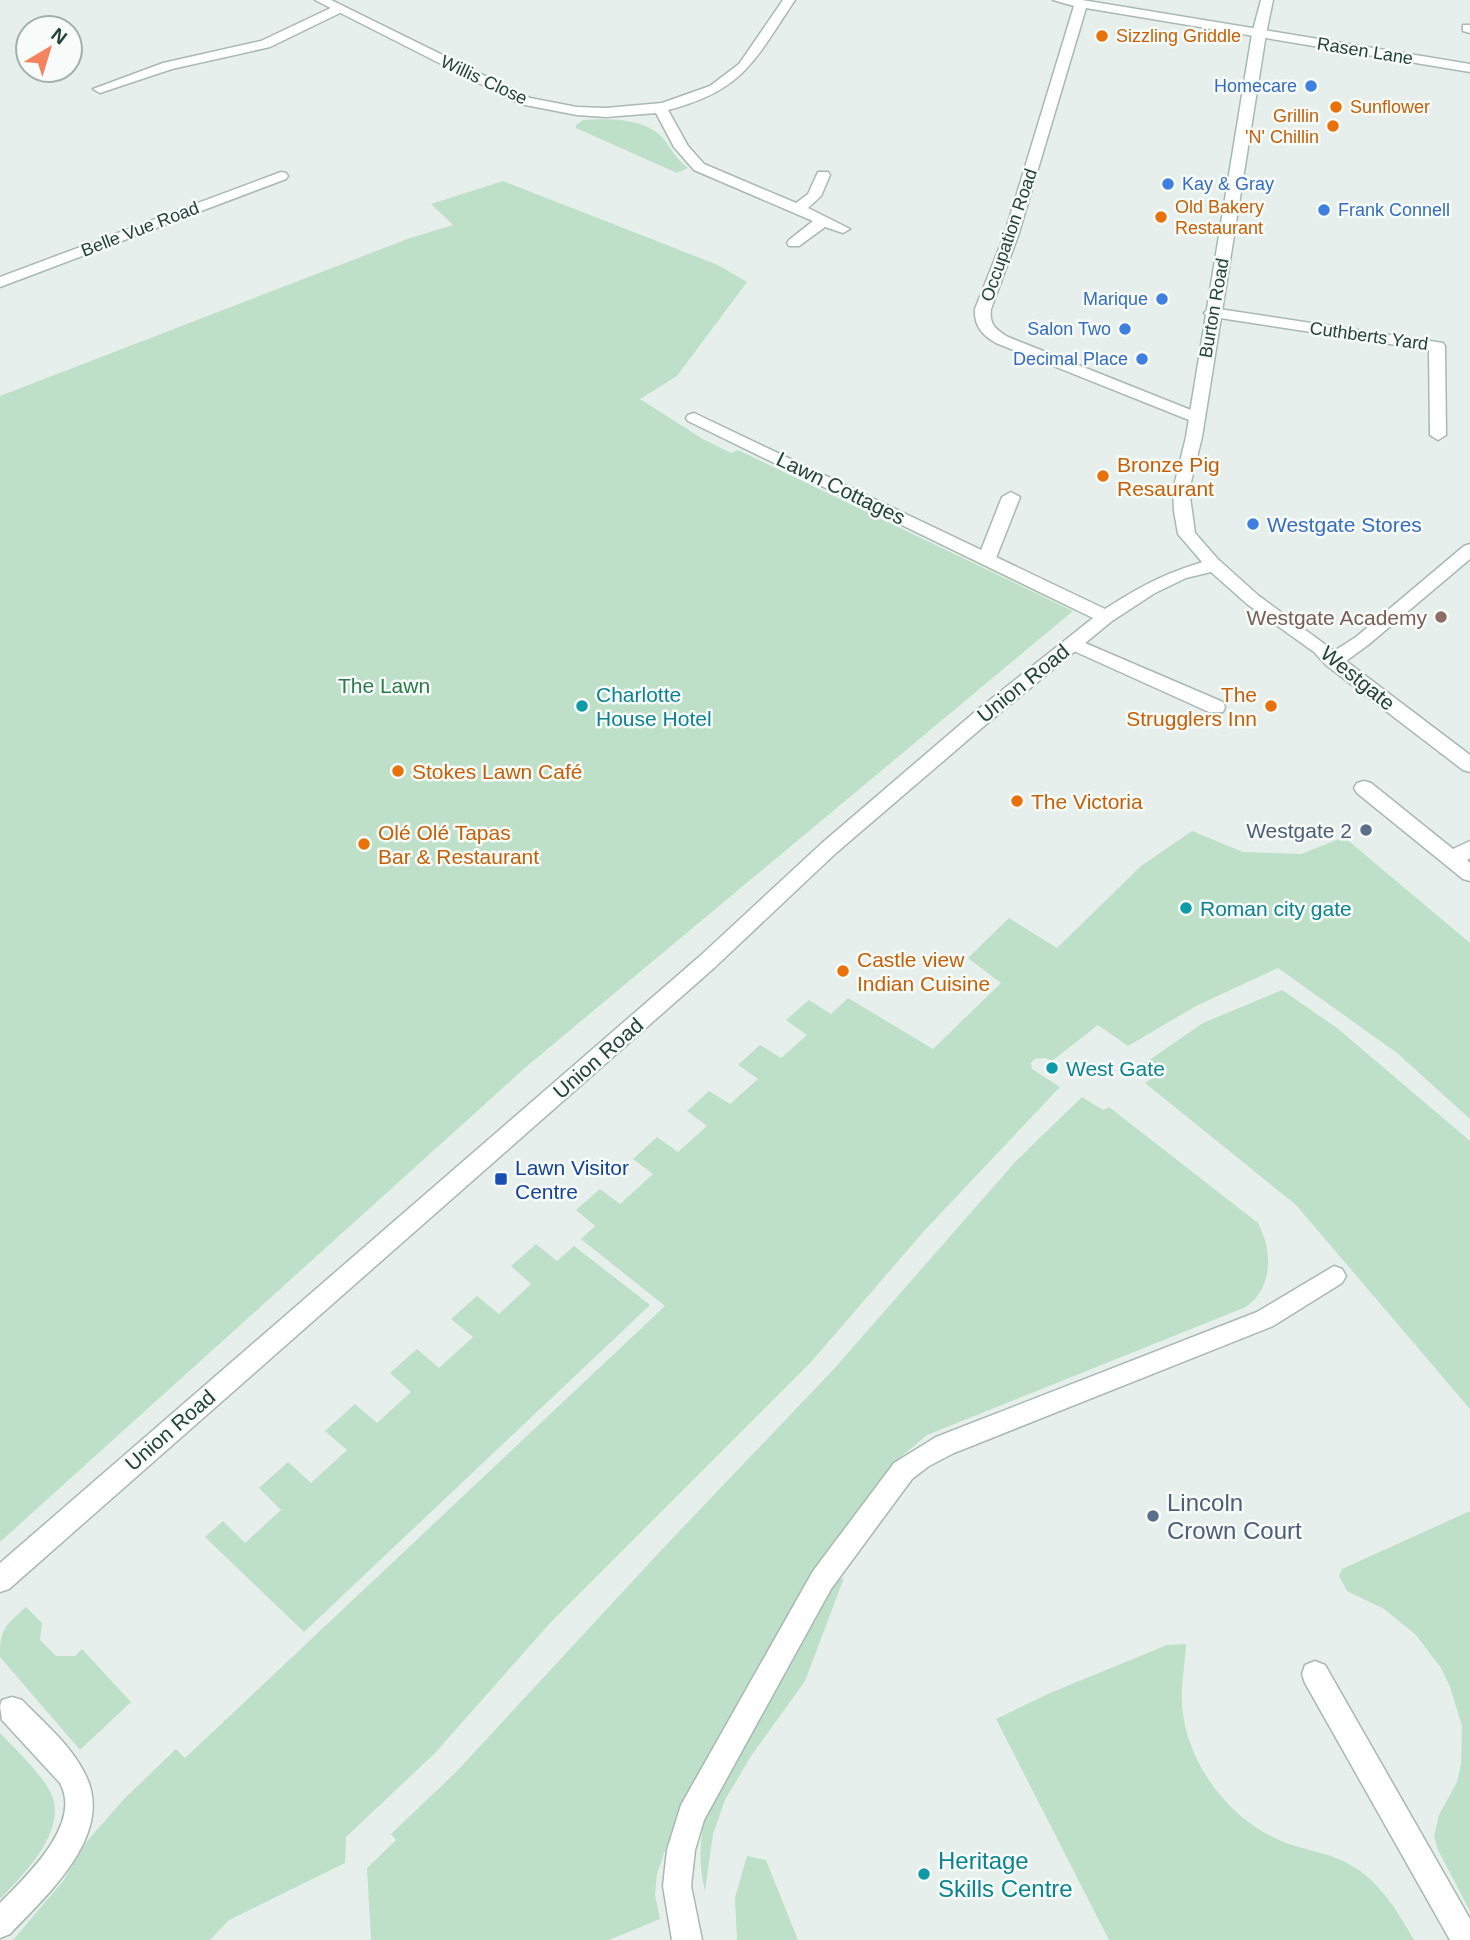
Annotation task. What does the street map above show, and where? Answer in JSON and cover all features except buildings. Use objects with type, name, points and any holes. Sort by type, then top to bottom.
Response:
[{"type":"street","name":"Willis Close","points":[[321,0],[525,101],[581,112],[630,112],[659,107],[708,92],[730,79],[744,65],[789,0]]},
{"type":"street","name":"Rasen Lane","points":[[1059,0],[1470,68]]},
{"type":"street","name":"Burton Road","points":[[1214,565],[1187,534],[1181,490],[1194,438],[1212,313],[1267,0]]},
{"type":"street","name":"Occupation Road","points":[[1081,4],[1011,236],[983,309],[982,320],[990,333],[1002,340],[1195,417]]},
{"type":"street","points":[[100,89],[168,66],[265,44],[337,9]]},
{"type":"street","points":[[659,107],[672,127],[682,151],[699,167],[843,229]]},
{"type":"street","points":[[797,210],[814,196],[823,175]]},
{"type":"street","name":"Belle Vue Road","points":[[0,282],[281,176]]},
{"type":"street","points":[[794,243],[823,221]]},
{"type":"street","name":"Cuthberts Yard","points":[[1212,313],[1437,346],[1438,435]]},
{"type":"street","name":"Lawn Cottages","points":[[695,418],[1106,617]]},
{"type":"street","points":[[987,558],[1011,497]]},
{"type":"street","points":[[1333,661],[1362,641],[1470,550]]},
{"type":"street","name":"Union Road","points":[[0,1580],[707,962],[829,848],[1072,643],[1149,589],[1180,574],[1214,565]]},
{"type":"street","name":"Westgate","points":[[1214,565],[1252,600],[1320,648],[1333,661],[1470,765]]},
{"type":"street","points":[[1072,643],[1216,707]]},
{"type":"street","points":[[1364,788],[1470,873]]},
{"type":"street","points":[[1453,860],[1470,848]]},
{"type":"street","points":[[687,1940],[677,1886],[681,1850],[691,1815],[821,1580],[903,1471],[920,1458],[945,1445],[1265,1319],[1334,1276]]},
{"type":"street","points":[[1315,1674],[1466,1940]]},
{"type":"street","points":[[0,1924],[50,1868],[73,1833],[79,1814],[79,1792],[70,1774],[12,1710]]},
{"type":"green space","points":[[583,120],[626,121],[647,126],[663,138],[688,168],[677,173],[576,128]]},
{"type":"green space","name":"The Lawn","points":[[503,181],[718,265],[747,282],[677,376],[640,399],[701,438],[731,453],[738,450],[1073,611],[526,1067],[0,1542],[0,396],[410,238],[453,225],[431,204]]},
{"type":"green space","points":[[1192,831],[1243,852],[1301,854],[1344,837],[1470,943],[1470,1119],[1397,1053],[1278,968],[1196,1006],[1128,1046],[1098,1025],[1052,1061],[1045,1058],[1035,1059],[1031,1063],[1032,1069],[1060,1087],[924,1231],[812,1361],[551,1622],[435,1753],[346,1837],[345,1863],[229,1920],[210,1940],[13,1940],[63,1881],[88,1840],[125,1798],[176,1749],[185,1758],[665,1306],[581,1239],[595,1226],[576,1210],[600,1189],[620,1204],[653,1174],[633,1159],[657,1137],[678,1152],[707,1126],[687,1111],[709,1091],[730,1104],[758,1079],[738,1065],[760,1045],[781,1058],[807,1035],[786,1020],[809,1000],[831,1014],[848,998],[933,1049],[1001,983],[968,958],[1009,918],[1057,948],[1141,866]]},
{"type":"green space","points":[[1282,990],[1337,1028],[1470,1141],[1470,1409],[1296,1205],[1145,1083],[1154,1077],[1142,1065],[1203,1023]]},
{"type":"green space","points":[[1082,1097],[1103,1110],[1109,1107],[1258,1223],[1266,1245],[1268,1268],[1266,1279],[1255,1299],[1246,1307],[927,1435],[895,1462],[827,1552],[675,1821],[657,1874],[655,1895],[660,1919],[609,1940],[371,1940],[367,1868],[396,1840],[391,1834],[456,1772],[833,1370],[1016,1161]]},
{"type":"green space","points":[[536,1244],[557,1261],[574,1246],[650,1305],[304,1632],[205,1537],[223,1521],[245,1543],[281,1510],[259,1488],[288,1462],[311,1483],[347,1450],[325,1431],[355,1404],[377,1423],[411,1392],[390,1373],[417,1349],[439,1368],[473,1337],[451,1319],[477,1296],[499,1314],[531,1284],[511,1266]]},
{"type":"green space","points":[[1470,1511],[1470,1911],[1438,1850],[1434,1836],[1439,1815],[1457,1782],[1461,1764],[1462,1726],[1450,1687],[1441,1668],[1416,1635],[1384,1609],[1347,1591],[1339,1576],[1342,1569]]},
{"type":"green space","points":[[844,1578],[805,1681],[751,1756],[725,1800],[713,1834],[705,1891],[700,1853],[705,1815],[832,1582]]},
{"type":"green space","points":[[26,1607],[42,1623],[40,1640],[56,1656],[75,1656],[82,1649],[131,1702],[80,1750],[0,1657],[5,1628]]},
{"type":"green space","points":[[1186,1644],[1182,1696],[1185,1724],[1200,1765],[1212,1784],[1226,1802],[1260,1830],[1287,1843],[1341,1860],[1360,1871],[1387,1898],[1414,1940],[1109,1940],[996,1719],[1050,1693],[1167,1645]]},
{"type":"green space","points":[[0,1733],[46,1785],[54,1802],[55,1816],[52,1829],[38,1855],[0,1899]]},
{"type":"green space","points":[[747,1856],[766,1860],[798,1940],[737,1940],[735,1898]]},
{"type":"place","name":"Sizzling Griddle","points":[[1102,36]]},
{"type":"place","name":"Homecare","points":[[1311,86]]},
{"type":"place","name":"Sunflower","points":[[1336,107]]},
{"type":"place","name":"Grillin 'N' Chillin","points":[[1333,126]]},
{"type":"place","name":"Kay & Gray","points":[[1168,184]]},
{"type":"place","name":"Frank Connell","points":[[1324,210]]},
{"type":"place","name":"Old Bakery Restaurant","points":[[1161,217]]},
{"type":"place","name":"Marique","points":[[1162,299]]},
{"type":"place","name":"Salon Two","points":[[1125,329]]},
{"type":"place","name":"Decimal Place","points":[[1142,359]]},
{"type":"place","name":"Bronze Pig Resaurant","points":[[1103,476]]},
{"type":"place","name":"Westgate Stores","points":[[1253,524]]},
{"type":"place","name":"Westgate Academy","points":[[1441,617]]},
{"type":"place","name":"Charlotte House Hotel","points":[[582,706]]},
{"type":"place","name":"The Strugglers Inn","points":[[1271,706]]},
{"type":"place","name":"Stokes Lawn Café","points":[[398,771]]},
{"type":"place","name":"The Victoria","points":[[1017,801]]},
{"type":"place","name":"Westgate 2","points":[[1366,830]]},
{"type":"place","name":"Olé Olé Tapas Bar & Restaurant","points":[[364,844]]},
{"type":"place","name":"Roman city gate","points":[[1186,908]]},
{"type":"place","name":"Castle view Indian Cuisine","points":[[843,971]]},
{"type":"place","name":"West Gate","points":[[1052,1068]]},
{"type":"place","name":"Lawn Visitor Centre","points":[[501,1179]]},
{"type":"place","name":"Lincoln Crown Court","points":[[1153,1516]]},
{"type":"place","name":"Heritage Skills Centre","points":[[924,1874]]}]
